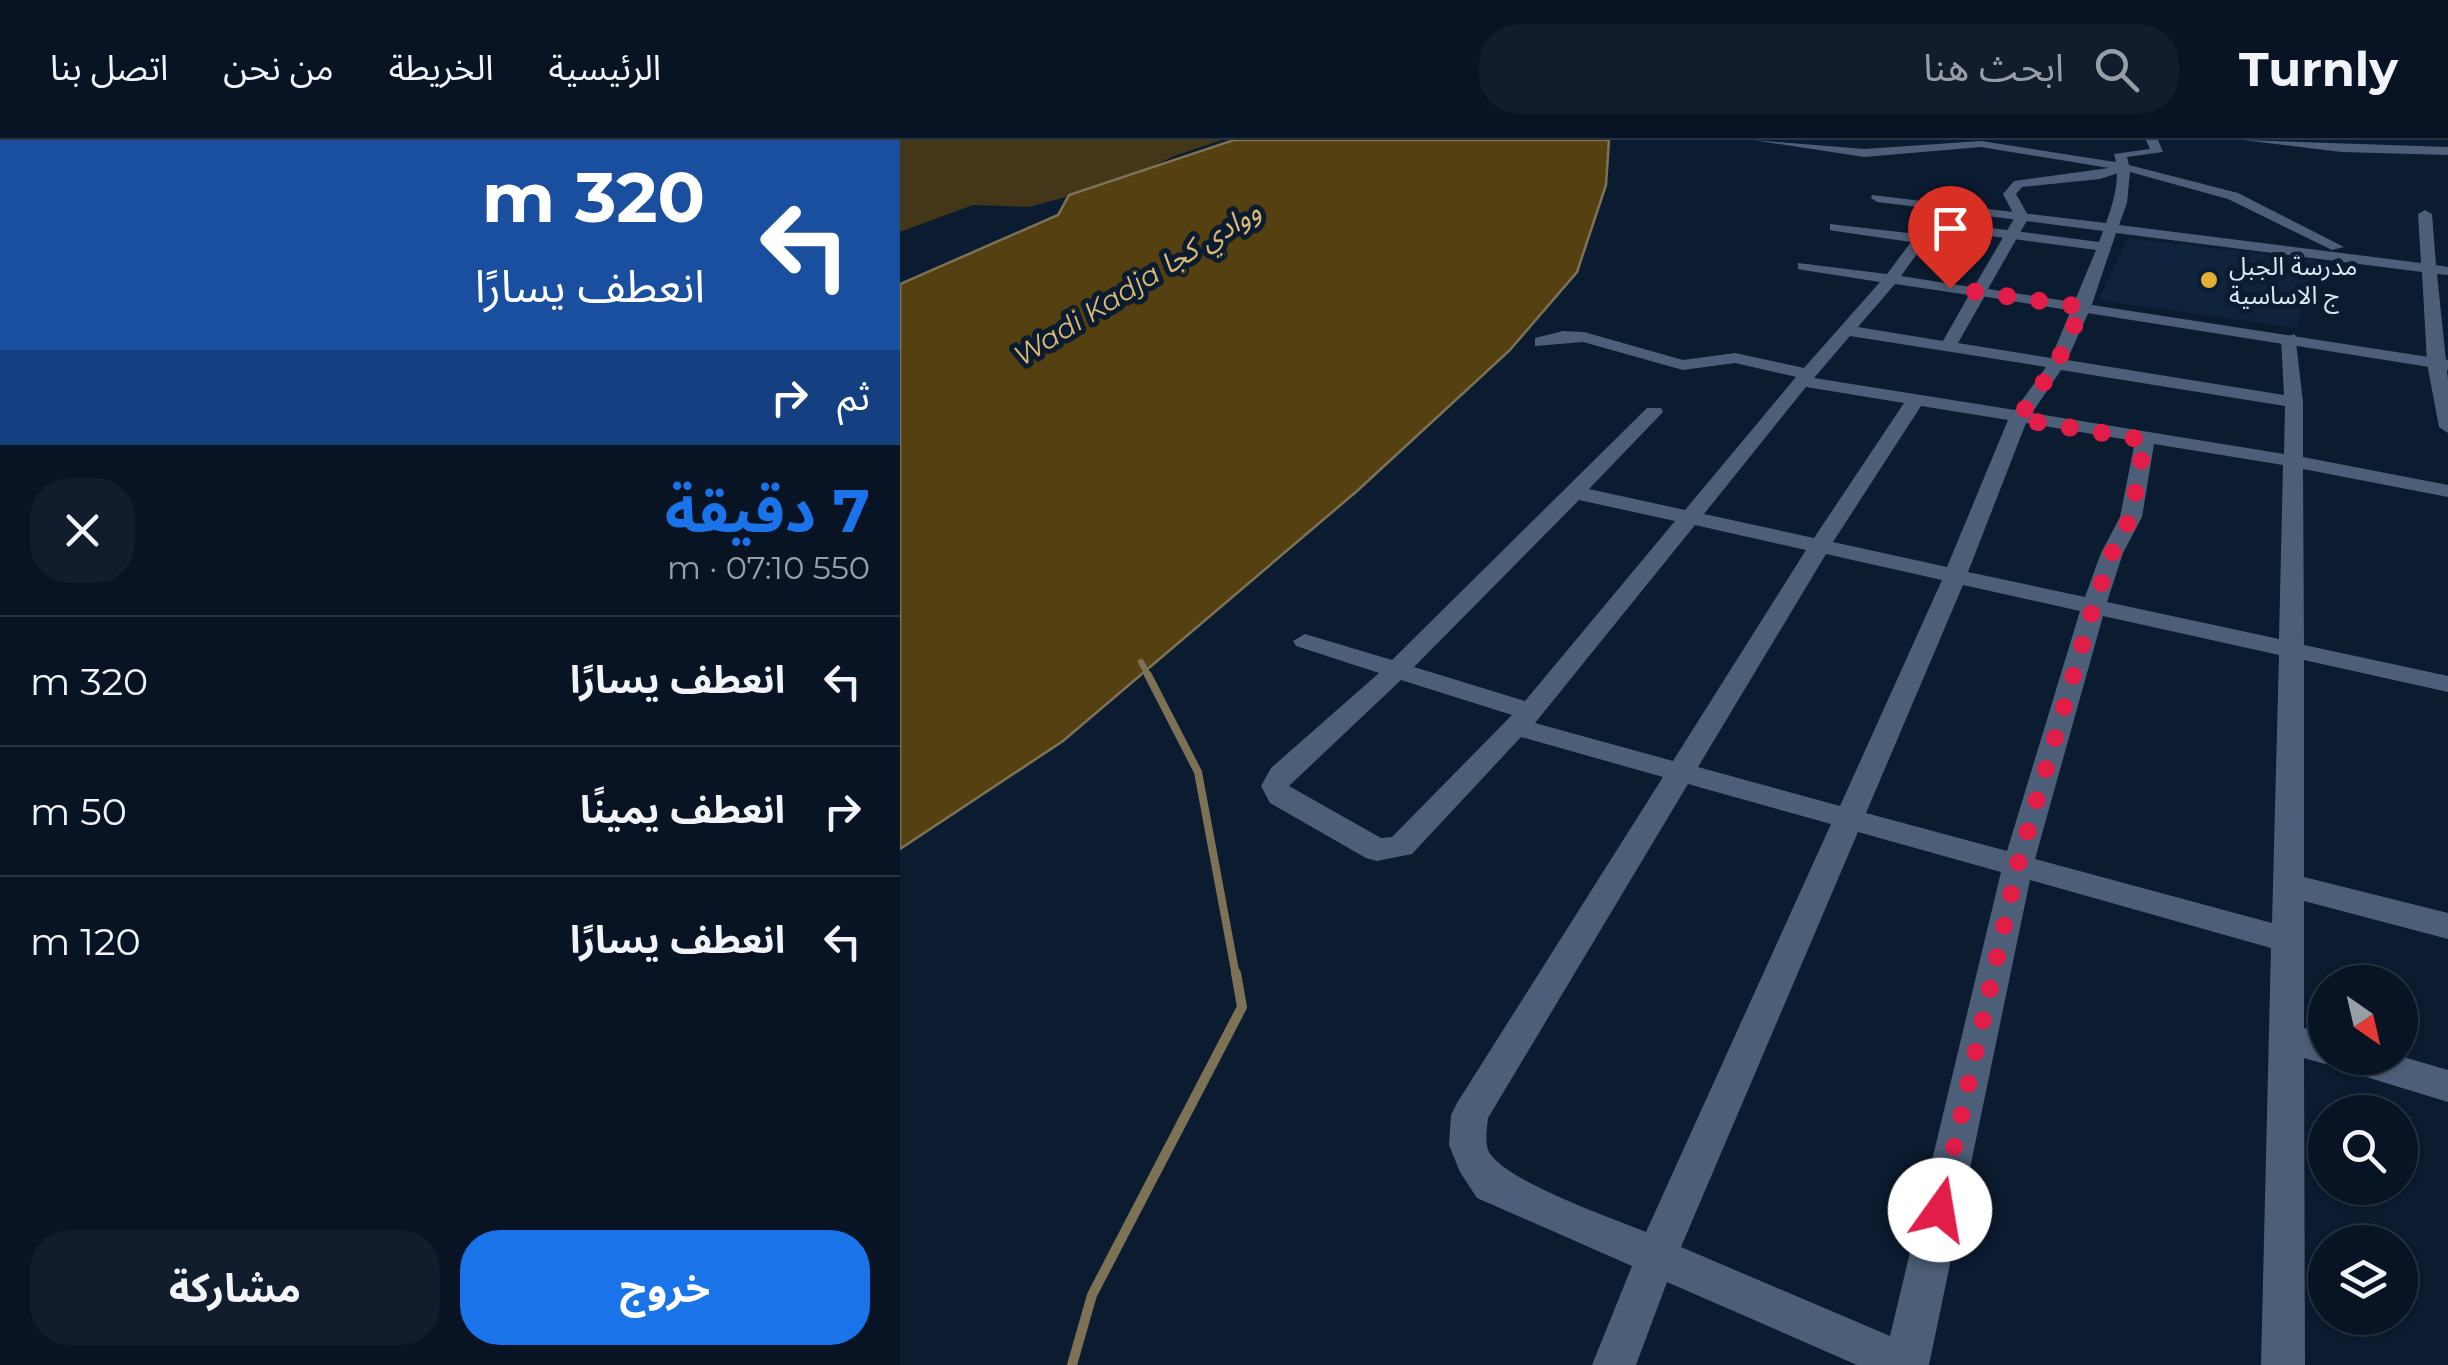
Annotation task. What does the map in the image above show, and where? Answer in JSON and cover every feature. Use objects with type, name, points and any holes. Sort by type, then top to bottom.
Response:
[{"type":"street","points":[[1759,140],[1864,153],[1981,144],[2124,167],[2232,196],[2355,256]]},
{"type":"street","points":[[1614,1365],[1656,1257],[1846,817],[1956,574],[2018,419],[2056,365],[2083,307],[2120,204],[2124,167],[2120,154],[2157,152],[2150,140]]},
{"type":"street","points":[[2249,140],[2448,151]]},
{"type":"street","points":[[2022,216],[2009,194],[2018,184],[2100,175],[2124,167]]},
{"type":"street","points":[[1877,198],[1932,223],[2011,235],[2108,237],[2355,256],[2439,269]]},
{"type":"street","points":[[2425,214],[2439,269],[2448,427]]},
{"type":"street","points":[[1948,346],[2022,216]]},
{"type":"street","points":[[1836,227],[2022,216],[2108,237]]},
{"type":"street","points":[[1654,412],[1396,671],[1281,776],[1275,786],[1280,796],[1376,850],[1401,846],[1524,720],[1805,378],[1892,279],[1932,223]]},
{"type":"street","points":[[1803,266],[2442,364]]},
{"type":"street","points":[[1846,330],[2294,402]]},
{"type":"street","points":[[1541,342],[1563,336],[1584,337],[1682,365],[1735,358],[1915,402],[2293,462],[2448,491]]},
{"type":"street","points":[[2283,1365],[2294,402],[2289,338]]},
{"type":"street","points":[[1915,402],[1820,545],[1470,1115],[1465,1142],[1472,1160],[1491,1184],[1905,1365],[2018,864],[2094,605],[2112,553],[2131,517],[2145,440]]},
{"type":"street","points":[[1577,493],[2448,684]]},
{"type":"street","points":[[1305,641],[1524,720],[1682,771],[2288,940]]},
{"type":"street","points":[[2289,885],[2448,926]]},
{"type":"street","points":[[2287,1038],[2308,1044]]},
{"type":"street","points":[[2411,1075],[2448,1086]]},
{"type":"shaded area","points":[[900,140],[1222,140],[1174,156],[1121,182],[1029,207],[973,205],[900,232]]},
{"type":"shaded area","name":"مدرسة الجبل ج الاساسية","points":[[2128,238],[2316,260],[2296,328],[2098,300]]},
{"type":"water","name":"Wadi Kadja ووادي كجا","points":[[1234,140],[1609,140],[1606,185],[1577,272],[1509,351],[1357,491],[1063,741],[900,849],[900,284],[1058,215],[1069,195]]},
{"type":"waterway","points":[[1141,662],[1149,677]]},
{"type":"waterway","points":[[1148,675],[1198,772],[1236,976]]},
{"type":"waterway","points":[[1072,1365],[1092,1295],[1242,1007],[1236,973]]},
{"type":"place","name":"مدرسة الجبل ج الاساسية","points":[[2209,280]]},
{"type":"route","points":[[1940,1210],[2018,864],[2094,605],[2112,553],[2131,517],[2145,440],[2018,419],[2056,365],[2083,307],[1950,288]]}]
